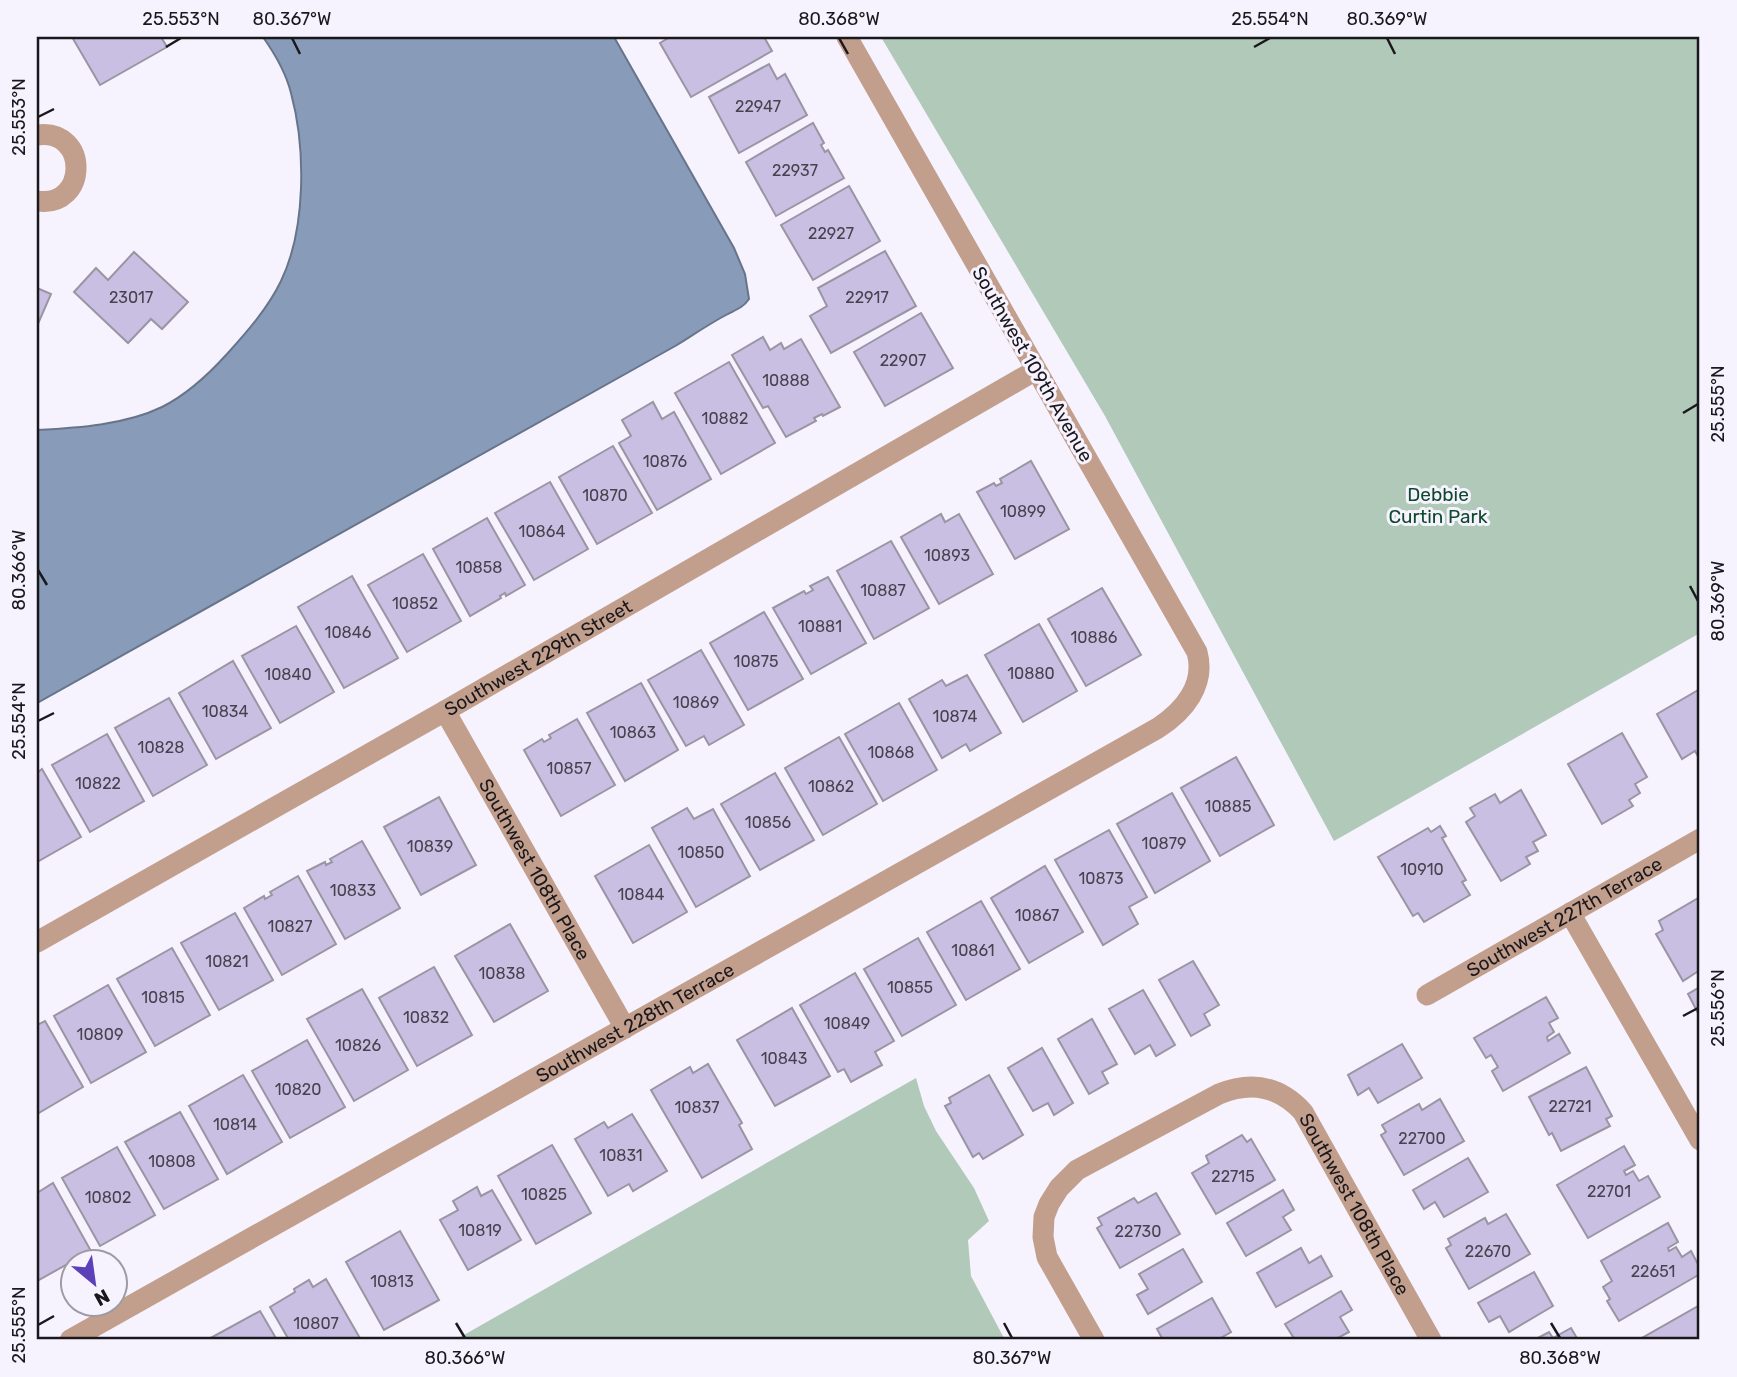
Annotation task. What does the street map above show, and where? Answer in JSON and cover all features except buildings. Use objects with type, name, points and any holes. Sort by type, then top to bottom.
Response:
[{"type":"street","name":"Southwest 109th Avenue","points":[[847,37],[1197,652],[1199,669],[1192,695]]},
{"type":"street","points":[[37,201],[53,201],[63,195],[72,186],[76,175],[73,152],[65,142],[39,130]]},
{"type":"street","name":"Southwest 229th Street","points":[[37,942],[445,711],[1036,370]]},
{"type":"street","name":"Southwest 228th Terrace","points":[[70,1340],[1158,728],[1177,714],[1192,695]]},
{"type":"street","name":"Southwest 108th Place","points":[[445,711],[625,1028]]},
{"type":"street","name":"Southwest 227th Terrace","points":[[1427,995],[1700,839]]},
{"type":"street","points":[[1570,913],[1700,1140]]},
{"type":"street","name":"Southwest 108th Place","points":[[1094,1340],[1047,1257],[1043,1230],[1048,1203],[1068,1178],[1082,1167],[1219,1094],[1240,1087],[1274,1090],[1303,1112],[1431,1340]]},
{"type":"green space","name":"Debbie Curtin Park","points":[[881,37],[1700,37],[1700,633],[1334,841],[1105,416]]},
{"type":"green space","points":[[916,1078],[924,1106],[936,1131],[974,1188],[989,1221],[968,1240],[971,1276],[1005,1340],[455,1340]]},
{"type":"water","points":[[263,37],[614,37],[734,248],[745,274],[749,299],[741,307],[677,345],[37,703],[37,430],[117,422],[148,413],[180,396],[197,384],[249,328],[276,291],[289,260],[299,213],[299,139],[289,86],[280,64]]}]
